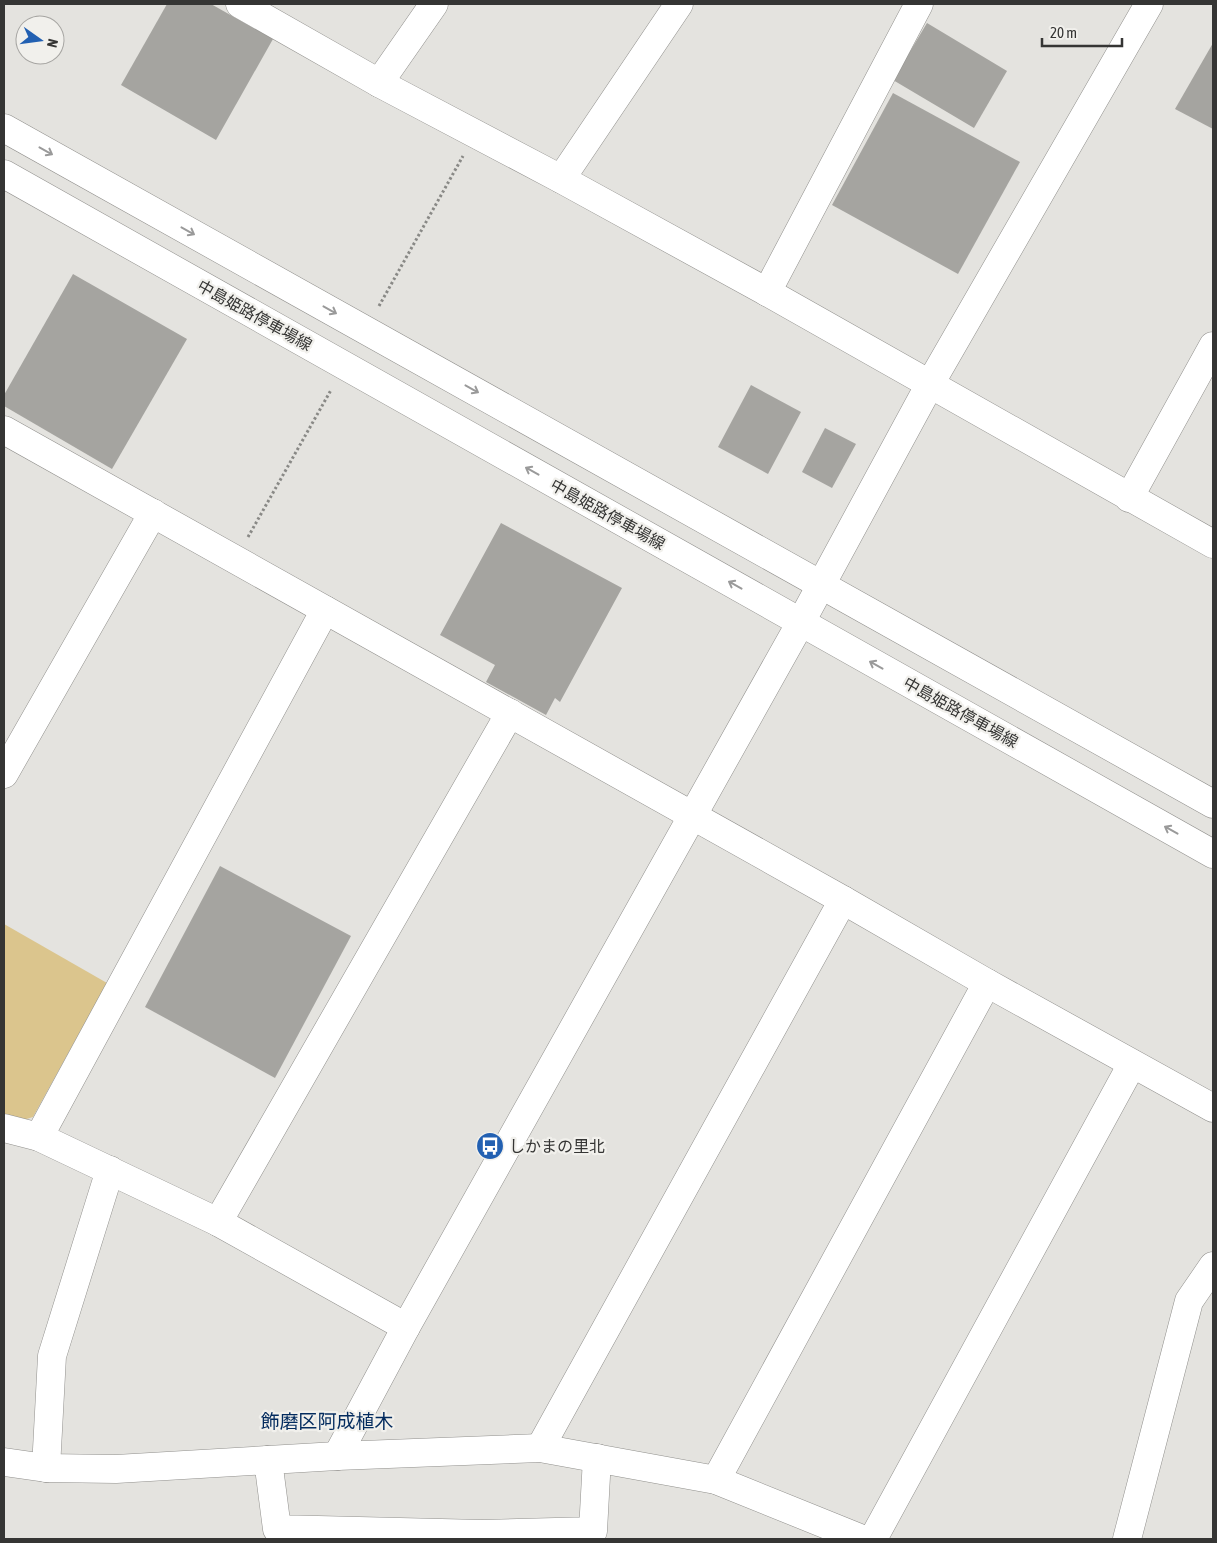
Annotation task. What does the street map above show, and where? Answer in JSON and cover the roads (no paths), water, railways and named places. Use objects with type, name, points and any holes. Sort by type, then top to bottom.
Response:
[{"type":"street","points":[[240,4],[379,83],[767,292],[1213,544]]},
{"type":"street","points":[[379,83],[434,4]]},
{"type":"street","points":[[560,179],[679,4]]},
{"type":"street","points":[[767,292],[918,4]]},
{"type":"street","points":[[337,1456],[406,1327],[801,622],[930,384],[1149,4]]},
{"type":"street","points":[[4,128],[1213,804]]},
{"type":"street","name":"中島姫路停車場線","points":[[4,174],[1213,854]]},
{"type":"street","points":[[1129,498],[1213,346]]},
{"type":"street","points":[[5,433],[510,713],[843,900],[986,983],[1213,1108]]},
{"type":"street","points":[[4,774],[152,513]]},
{"type":"street","points":[[39,1136],[325,610]]},
{"type":"street","points":[[218,1222],[510,713]]},
{"type":"street","points":[[540,1448],[843,900]]},
{"type":"street","points":[[716,1480],[986,983]]},
{"type":"street","points":[[873,1539],[1132,1064]]},
{"type":"street","points":[[4,1128],[39,1136],[218,1222],[406,1327]]},
{"type":"street","points":[[46,1468],[52,1356],[110,1170]]},
{"type":"street","points":[[1127,1539],[1189,1301],[1213,1266]]},
{"type":"street","points":[[4,1462],[46,1468],[116,1469],[337,1456],[540,1448],[716,1480],[862,1539]]},
{"type":"street","points":[[268,1460],[277,1529],[482,1534],[593,1531],[597,1458]]},
{"type":"place","name":"しかまの里北","points":[[490,1146]]},
{"type":"district","name":"飾磨区阿成植木","points":[[327,1421]]}]
